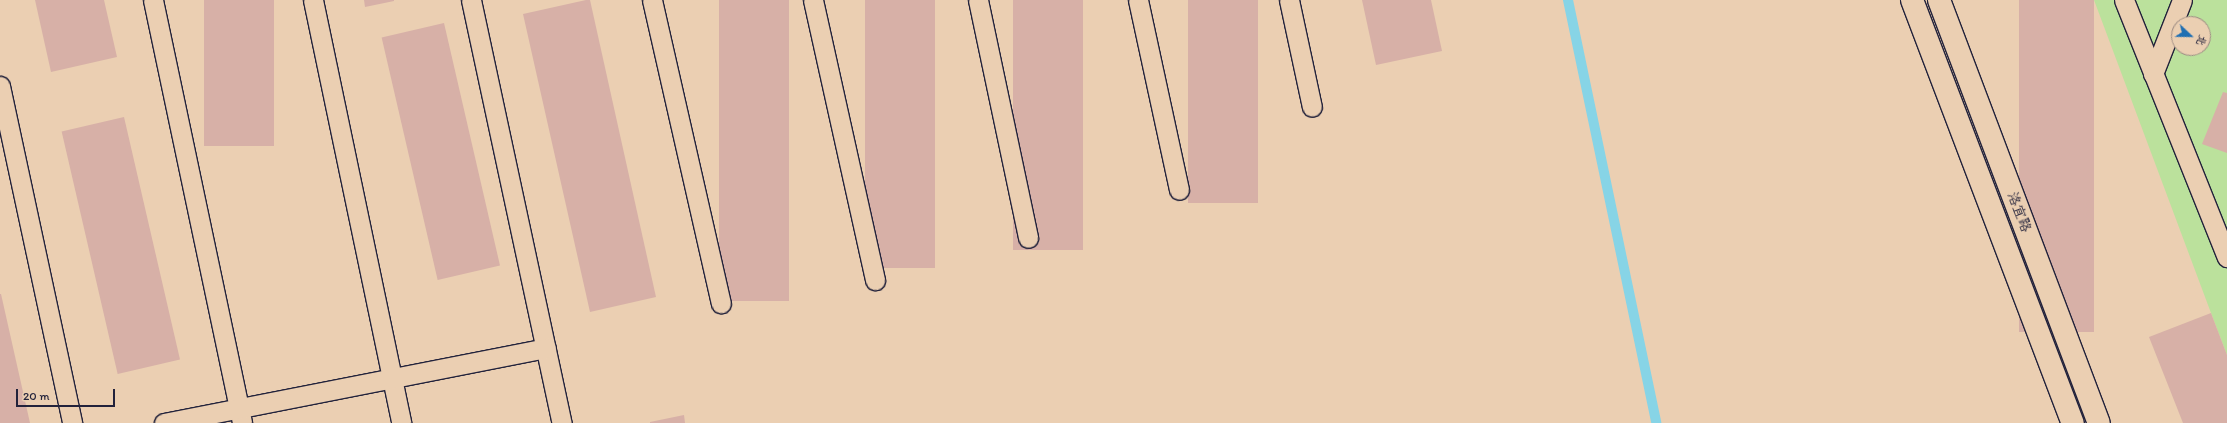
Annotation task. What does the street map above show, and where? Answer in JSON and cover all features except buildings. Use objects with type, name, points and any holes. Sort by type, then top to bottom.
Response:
[{"type":"street","name":"洛宜路","points":[[1912,0],[2073,423]]},
{"type":"street","name":"洛宜路","points":[[1938,0],[2099,423]]},
{"type":"lane","points":[[153,0],[240,416]]},
{"type":"lane","points":[[312,0],[401,423]]},
{"type":"lane","points":[[471,0],[562,423]]},
{"type":"lane","points":[[652,0],[721,303]]},
{"type":"lane","points":[[813,0],[875,280]]},
{"type":"lane","points":[[978,0],[1028,238]]},
{"type":"lane","points":[[1138,0],[1179,190]]},
{"type":"lane","points":[[1289,0],[1312,107]]},
{"type":"lane","points":[[2124,0],[2227,257]]},
{"type":"lane","points":[[2153,74],[2182,0]]},
{"type":"lane","points":[[0,86],[72,423]]},
{"type":"lane","points":[[164,423],[240,416],[392,380],[546,348]]},
{"type":"green space","points":[[2094,0],[2227,0],[2227,355]]},
{"type":"waterway","points":[[1568,0],[1656,423]]}]
